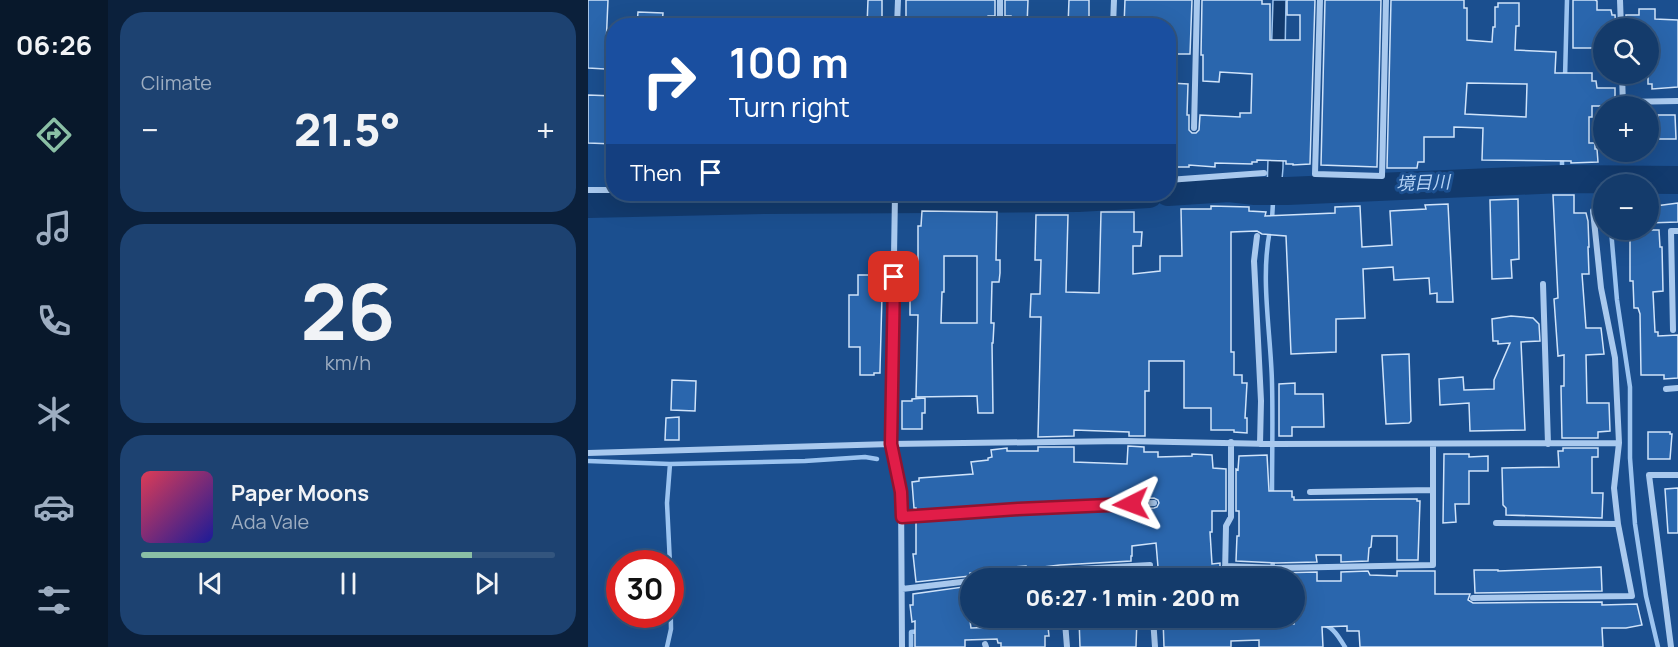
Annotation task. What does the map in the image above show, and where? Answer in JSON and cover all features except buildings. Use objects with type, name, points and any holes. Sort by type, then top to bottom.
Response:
[{"type":"street","points":[[897,18],[898,0]]},
{"type":"street","points":[[1000,0],[1000,18]]},
{"type":"street","points":[[1113,18],[1114,0]]},
{"type":"street","points":[[1194,128],[1197,0]]},
{"type":"street","points":[[1320,0],[1315,174],[1382,176],[1386,0]]},
{"type":"street","points":[[1620,0],[1621,18]]},
{"type":"street","points":[[1659,102],[1678,101]]},
{"type":"street","points":[[1176,179],[1264,173]]},
{"type":"street","points":[[588,190],[606,190]]},
{"type":"street","points":[[895,201],[891,444],[901,492],[902,647]]},
{"type":"street","points":[[1673,330],[1676,300],[1671,231],[1678,231]]},
{"type":"street","points":[[1257,236],[1254,261],[1264,444]]},
{"type":"street","points":[[1473,598],[1632,596],[1618,524],[1614,488],[1619,443],[1615,358],[1601,288],[1596,240]]},
{"type":"street","points":[[1543,284],[1548,444]]},
{"type":"street","points":[[1666,389],[1678,388]]},
{"type":"street","points":[[588,453],[891,444],[1125,441],[1264,444],[1619,443]]},
{"type":"street","points":[[1231,442],[1231,517],[1226,526],[1225,566],[1268,568],[1432,565],[1433,444]]},
{"type":"street","points":[[1671,647],[1649,475],[1678,475]]},
{"type":"street","points":[[1310,492],[1434,490]]},
{"type":"street","points":[[902,517],[1154,503]]},
{"type":"street","points":[[1496,523],[1618,524]]},
{"type":"street","points":[[1097,568],[1150,565]]},
{"type":"street","points":[[902,589],[960,582]]},
{"type":"street","points":[[1065,628],[1067,647]]},
{"type":"street","points":[[1154,628],[1155,647]]},
{"type":"water","points":[[1273,0],[1286,0],[1281,191],[1267,191]]},
{"type":"waterway","points":[[1565,78],[1567,0]]},
{"type":"waterway","points":[[1562,156],[1562,179]]},
{"type":"waterway","name":"境目川","points":[[1176,191],[1229,188],[1287,191],[1562,179],[1678,180]]},
{"type":"waterway","points":[[1272,219],[1274,186]]},
{"type":"waterway","name":"境目川","points":[[588,204],[720,201]]},
{"type":"waterway","points":[[1270,230],[1266,287],[1272,383],[1272,494]]},
{"type":"waterway","points":[[1612,240],[1617,300],[1630,387],[1630,458],[1635,524],[1646,596],[1658,647]]},
{"type":"waterway","points":[[588,461],[670,464],[805,461],[865,457],[877,459]]},
{"type":"waterway","points":[[669,550],[667,503],[670,464]]},
{"type":"waterway","points":[[1272,568],[1273,557]]},
{"type":"waterway","points":[[1325,625],[1334,631],[1345,647]]},
{"type":"waterway","points":[[667,647],[671,628]]},
{"type":"waterway","points":[[911,647],[911,632],[921,631]]},
{"type":"route","points":[[894,277],[891,444],[901,492],[902,517],[1131,504]]}]
